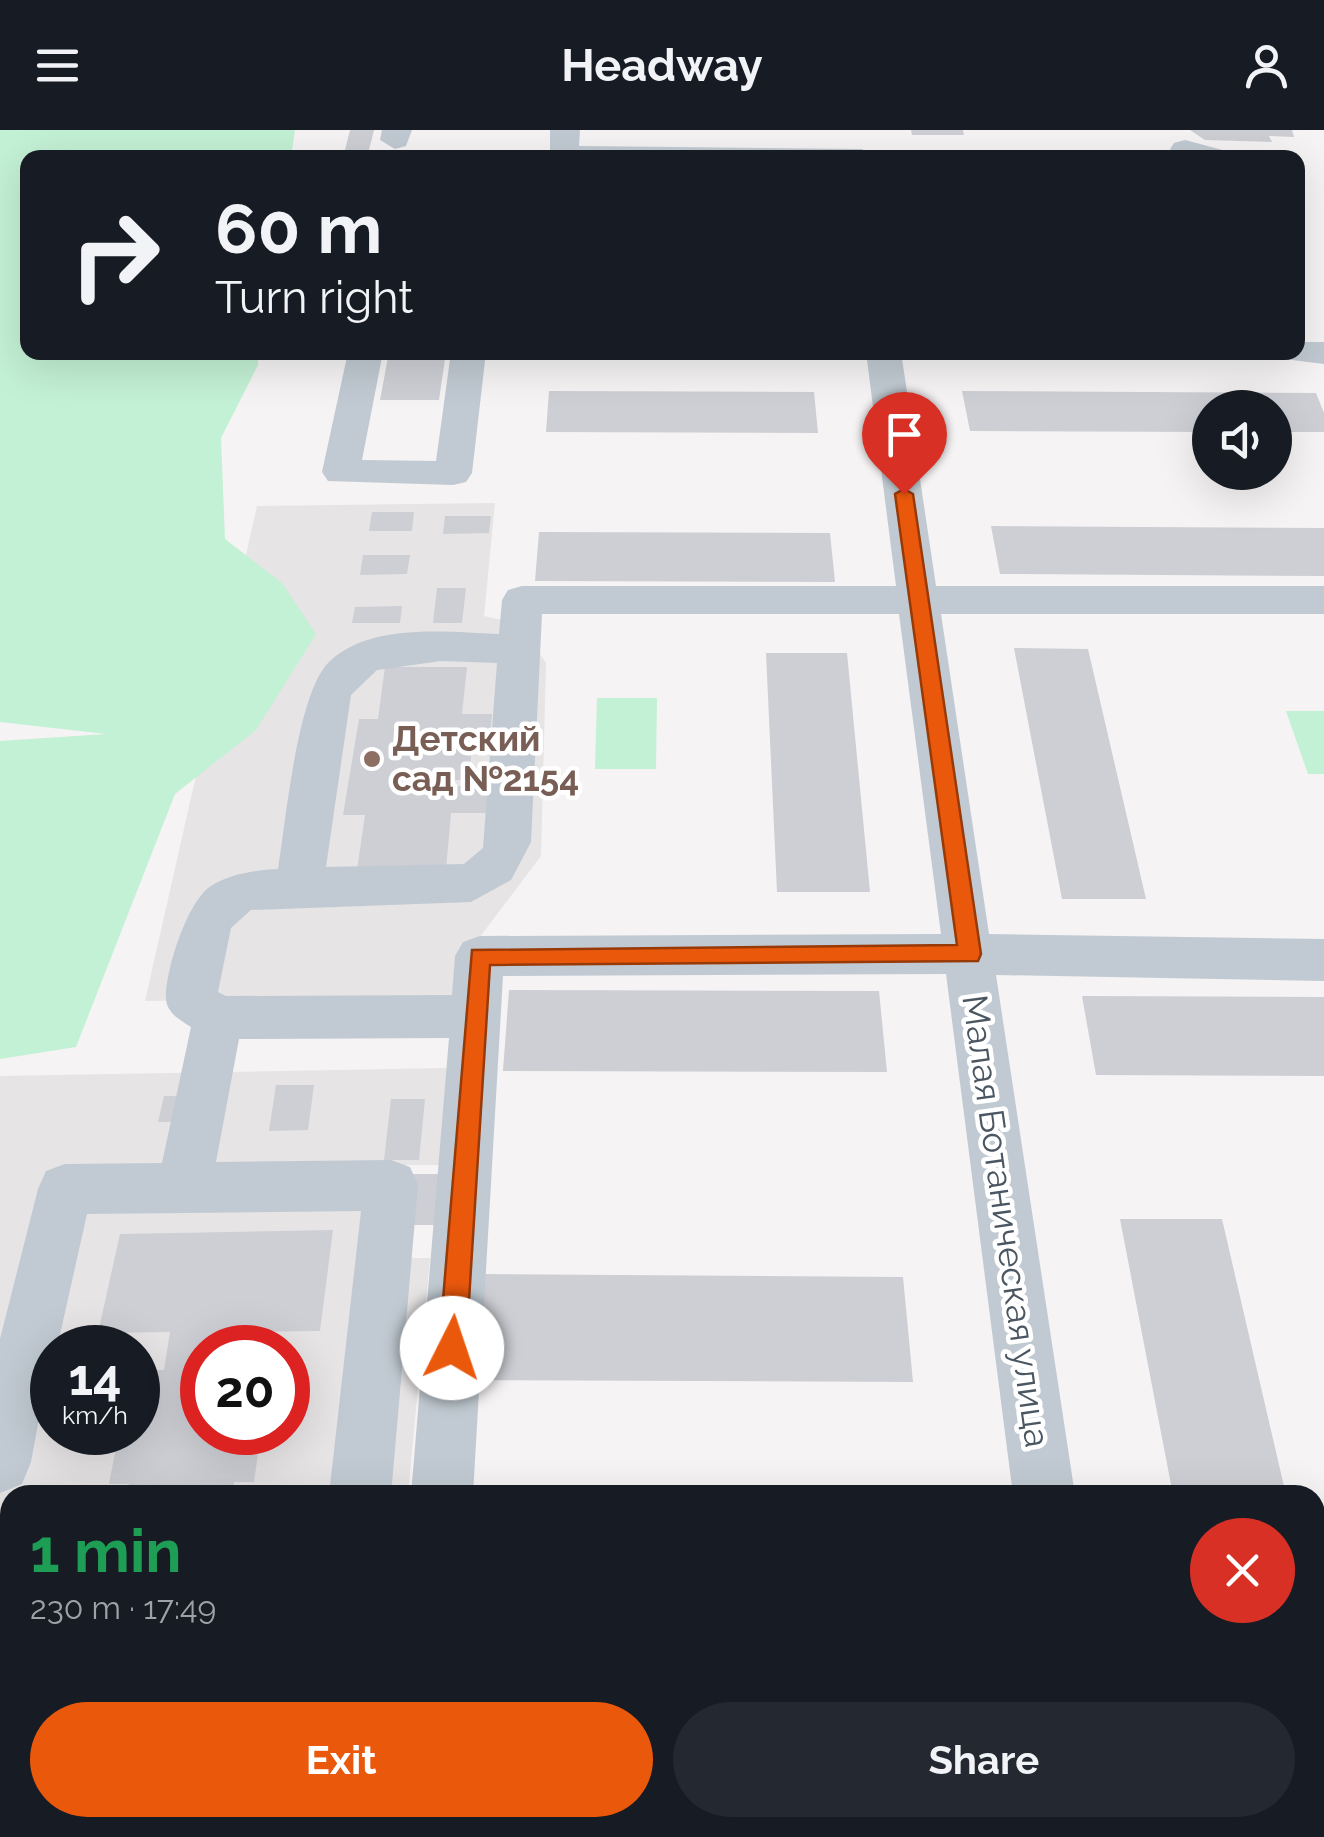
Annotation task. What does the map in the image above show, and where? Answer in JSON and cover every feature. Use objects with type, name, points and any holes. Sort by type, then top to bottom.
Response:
[{"type":"street","points":[[364,360],[341,472],[453,473],[468,360]]},
{"type":"street","name":"Малая Ботаническая улица","points":[[884,360],[1043,1485]]},
{"type":"street","points":[[476,1016],[218,1018],[191,1000],[210,914],[240,890],[453,885],[471,883],[490,874],[508,842],[522,600],[1324,600]]},
{"type":"street","points":[[299,886],[330,693],[336,678],[368,654],[390,650],[519,649]]},
{"type":"street","points":[[443,1485],[480,956],[970,954],[1324,960]]},
{"type":"street","points":[[184,1188],[218,1018]]},
{"type":"street","points":[[0,1462],[64,1189],[390,1185],[361,1485]]},
{"type":"shaded area","name":"Детский сад №2154","points":[[495,503],[484,616],[520,624],[546,663],[541,856],[458,966],[454,996],[145,1001],[257,506]]},
{"type":"shaded area","points":[[448,1068],[439,1165],[401,1165],[392,1258],[430,1258],[409,1485],[0,1485],[0,1076]]},
{"type":"green space","points":[[0,130],[295,130],[292,150],[20,150],[20,360],[258,360],[221,438],[225,539],[282,583],[316,634],[256,730],[175,794],[76,1047],[0,1059],[0,741],[106,734],[0,722]]},
{"type":"green space","points":[[597,698],[657,698],[656,769],[595,769]]},
{"type":"green space","points":[[1286,711],[1324,711],[1324,774],[1308,774]]},
{"type":"building","points":[[350,130],[374,130],[369,150],[345,150]]},
{"type":"building","points":[[911,130],[963,130],[964,135],[912,135]]},
{"type":"building","points":[[1190,130],[1292,130],[1294,137],[1269,136],[1272,142],[1205,140]]},
{"type":"building","points":[[388,360],[445,360],[439,400],[380,400]]},
{"type":"building","points":[[549,391],[814,392],[818,433],[546,432]]},
{"type":"building","points":[[962,391],[1192,392],[1192,432],[970,431]]},
{"type":"building","points":[[1292,393],[1316,393],[1324,413],[1324,432],[1292,432]]},
{"type":"building","points":[[372,512],[414,512],[412,531],[369,531]]},
{"type":"building","points":[[445,516],[491,516],[489,533],[443,534]]},
{"type":"building","points":[[991,526],[1324,528],[1324,576],[1000,574]]},
{"type":"building","points":[[539,532],[830,533],[835,582],[535,581]]},
{"type":"building","points":[[363,555],[410,555],[407,574],[360,575]]},
{"type":"building","points":[[437,588],[466,588],[462,623],[433,623]]},
{"type":"building","points":[[402,606],[400,623],[352,623],[355,607]]},
{"type":"building","points":[[1014,648],[1088,649],[1146,899],[1062,899]]},
{"type":"building","points":[[766,653],[847,653],[870,892],[777,892]]},
{"type":"building","points":[[385,667],[467,667],[462,714],[492,714],[490,740],[459,740],[458,746],[472,746],[469,780],[455,780],[454,786],[488,786],[486,813],[451,813],[446,869],[357,870],[365,815],[343,815],[359,719],[378,719]]},
{"type":"building","points":[[509,990],[879,991],[887,1072],[503,1071]]},
{"type":"building","points":[[1082,996],[1324,997],[1324,1076],[1096,1075]]},
{"type":"building","points":[[276,1085],[314,1085],[308,1130],[269,1131]]},
{"type":"building","points":[[164,1096],[187,1096],[182,1122],[158,1122]]},
{"type":"building","points":[[391,1099],[425,1099],[419,1160],[384,1160]]},
{"type":"building","points":[[408,1174],[449,1174],[444,1225],[403,1225]]},
{"type":"building","points":[[1120,1219],[1222,1219],[1284,1485],[1171,1485]]},
{"type":"building","points":[[333,1230],[320,1331],[310,1331],[310,1325],[180,1325],[180,1455],[258,1455],[254,1482],[109,1484],[115,1455],[160,1455],[160,1370],[164,1370],[170,1332],[160,1332],[160,1325],[100,1325],[120,1234]]},
{"type":"building","points":[[483,1274],[903,1277],[913,1382],[474,1380]]},
{"type":"place","name":"Детский сад №2154","points":[[372,759]]},
{"type":"route","points":[[452,1348],[480,956],[970,954],[904,494]]}]
